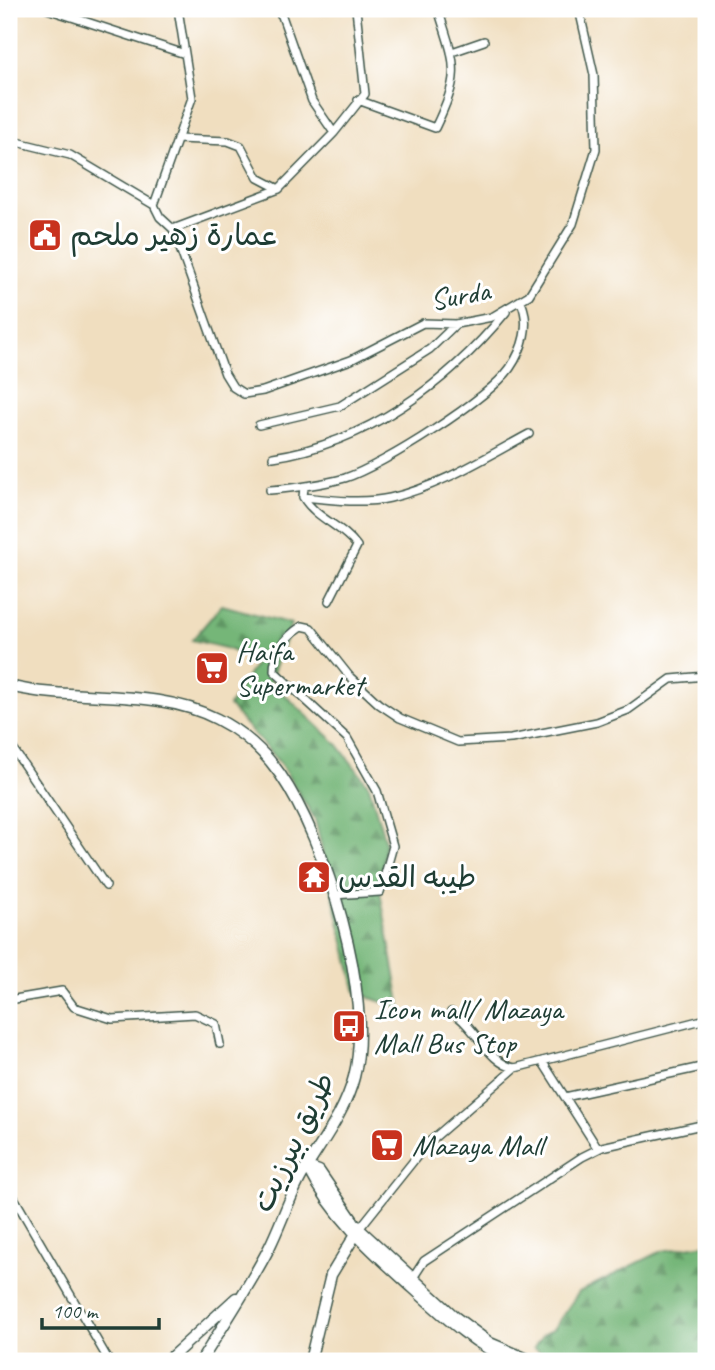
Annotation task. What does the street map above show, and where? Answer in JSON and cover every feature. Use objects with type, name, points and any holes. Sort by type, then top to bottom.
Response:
[{"type":"main road","name":"طريق بيرزيت","points":[[9,686],[52,694],[175,703],[237,730],[279,772],[299,804],[314,834],[333,895],[355,987],[357,1055],[354,1077],[345,1102],[308,1167],[269,1248],[201,1361]]},
{"type":"main road","points":[[308,1167],[357,1232],[466,1335],[512,1361]]},
{"type":"main road","points":[[311,1359],[331,1275],[357,1232]]},
{"type":"main road","points":[[411,1282],[478,1335],[532,1361]]},
{"type":"main road","points":[[167,1361],[246,1288]]},
{"type":"street","points":[[47,9],[185,54]]},
{"type":"street","points":[[154,205],[191,99],[178,9]]},
{"type":"street","points":[[276,9],[290,36],[312,101],[334,133]]},
{"type":"street","points":[[173,229],[279,189],[334,133],[365,94],[356,9]]},
{"type":"street","points":[[358,100],[435,128],[450,97],[456,71],[438,9]]},
{"type":"street","name":"Surda","points":[[9,140],[70,155],[154,205],[160,217],[173,229],[225,374],[233,387],[244,394],[263,391],[351,360],[423,323],[456,324],[492,317],[521,302],[546,271],[573,224],[596,149],[594,75],[579,9]]},
{"type":"street","points":[[452,52],[484,41]]},
{"type":"street","points":[[177,139],[228,141],[241,146],[258,178],[279,189]]},
{"type":"street","points":[[270,490],[304,487],[366,470],[482,395],[509,370],[519,353],[524,337],[526,313],[521,302]]},
{"type":"street","points":[[273,457],[342,440],[443,379],[482,341],[509,309]]},
{"type":"street","points":[[260,425],[340,406],[430,349],[456,324]]},
{"type":"street","points":[[303,497],[364,501],[391,498],[461,470],[530,434]]},
{"type":"street","points":[[304,487],[303,497],[309,507],[351,538],[357,546],[329,601]]},
{"type":"street","points":[[333,895],[380,892],[393,846],[377,792],[347,738],[274,671],[274,658],[282,645],[302,626],[311,628],[351,677],[379,704],[400,718],[458,742],[511,739],[597,722],[628,710],[671,679],[706,676]]},
{"type":"street","points":[[9,743],[106,886]]},
{"type":"street","points":[[9,1000],[62,991],[74,1007],[112,1018],[195,1014],[216,1024],[220,1044]]},
{"type":"street","points":[[451,1012],[476,1032],[501,1064],[515,1068]]},
{"type":"street","points":[[357,1232],[427,1144],[515,1068],[706,1019]]},
{"type":"street","points":[[542,1061],[598,1149]]},
{"type":"street","points":[[565,1097],[706,1066]]},
{"type":"street","points":[[411,1282],[424,1262],[598,1149],[706,1124]]},
{"type":"street","points":[[9,1189],[109,1361]]},
{"type":"green space","points":[[222,605],[291,624],[270,681],[337,744],[369,786],[385,842],[380,892],[401,1008],[356,993],[315,819],[280,763],[229,706],[257,661],[225,648],[192,640]]},
{"type":"green space","points":[[706,1244],[706,1361],[584,1361],[551,1358],[534,1348],[542,1336],[554,1328],[579,1292],[662,1251]]},
{"type":"place","name":"عمارة زهير ملحم","points":[[45,235]]},
{"type":"place","name":"Haifa Supermarket","points":[[212,668]]},
{"type":"place","name":"طيبه القدس","points":[[314,877]]},
{"type":"place","name":"Icon mall/ Mazaya Mall Bus Stop","points":[[349,1026]]},
{"type":"place","name":"Mazaya Mall","points":[[387,1145]]}]
